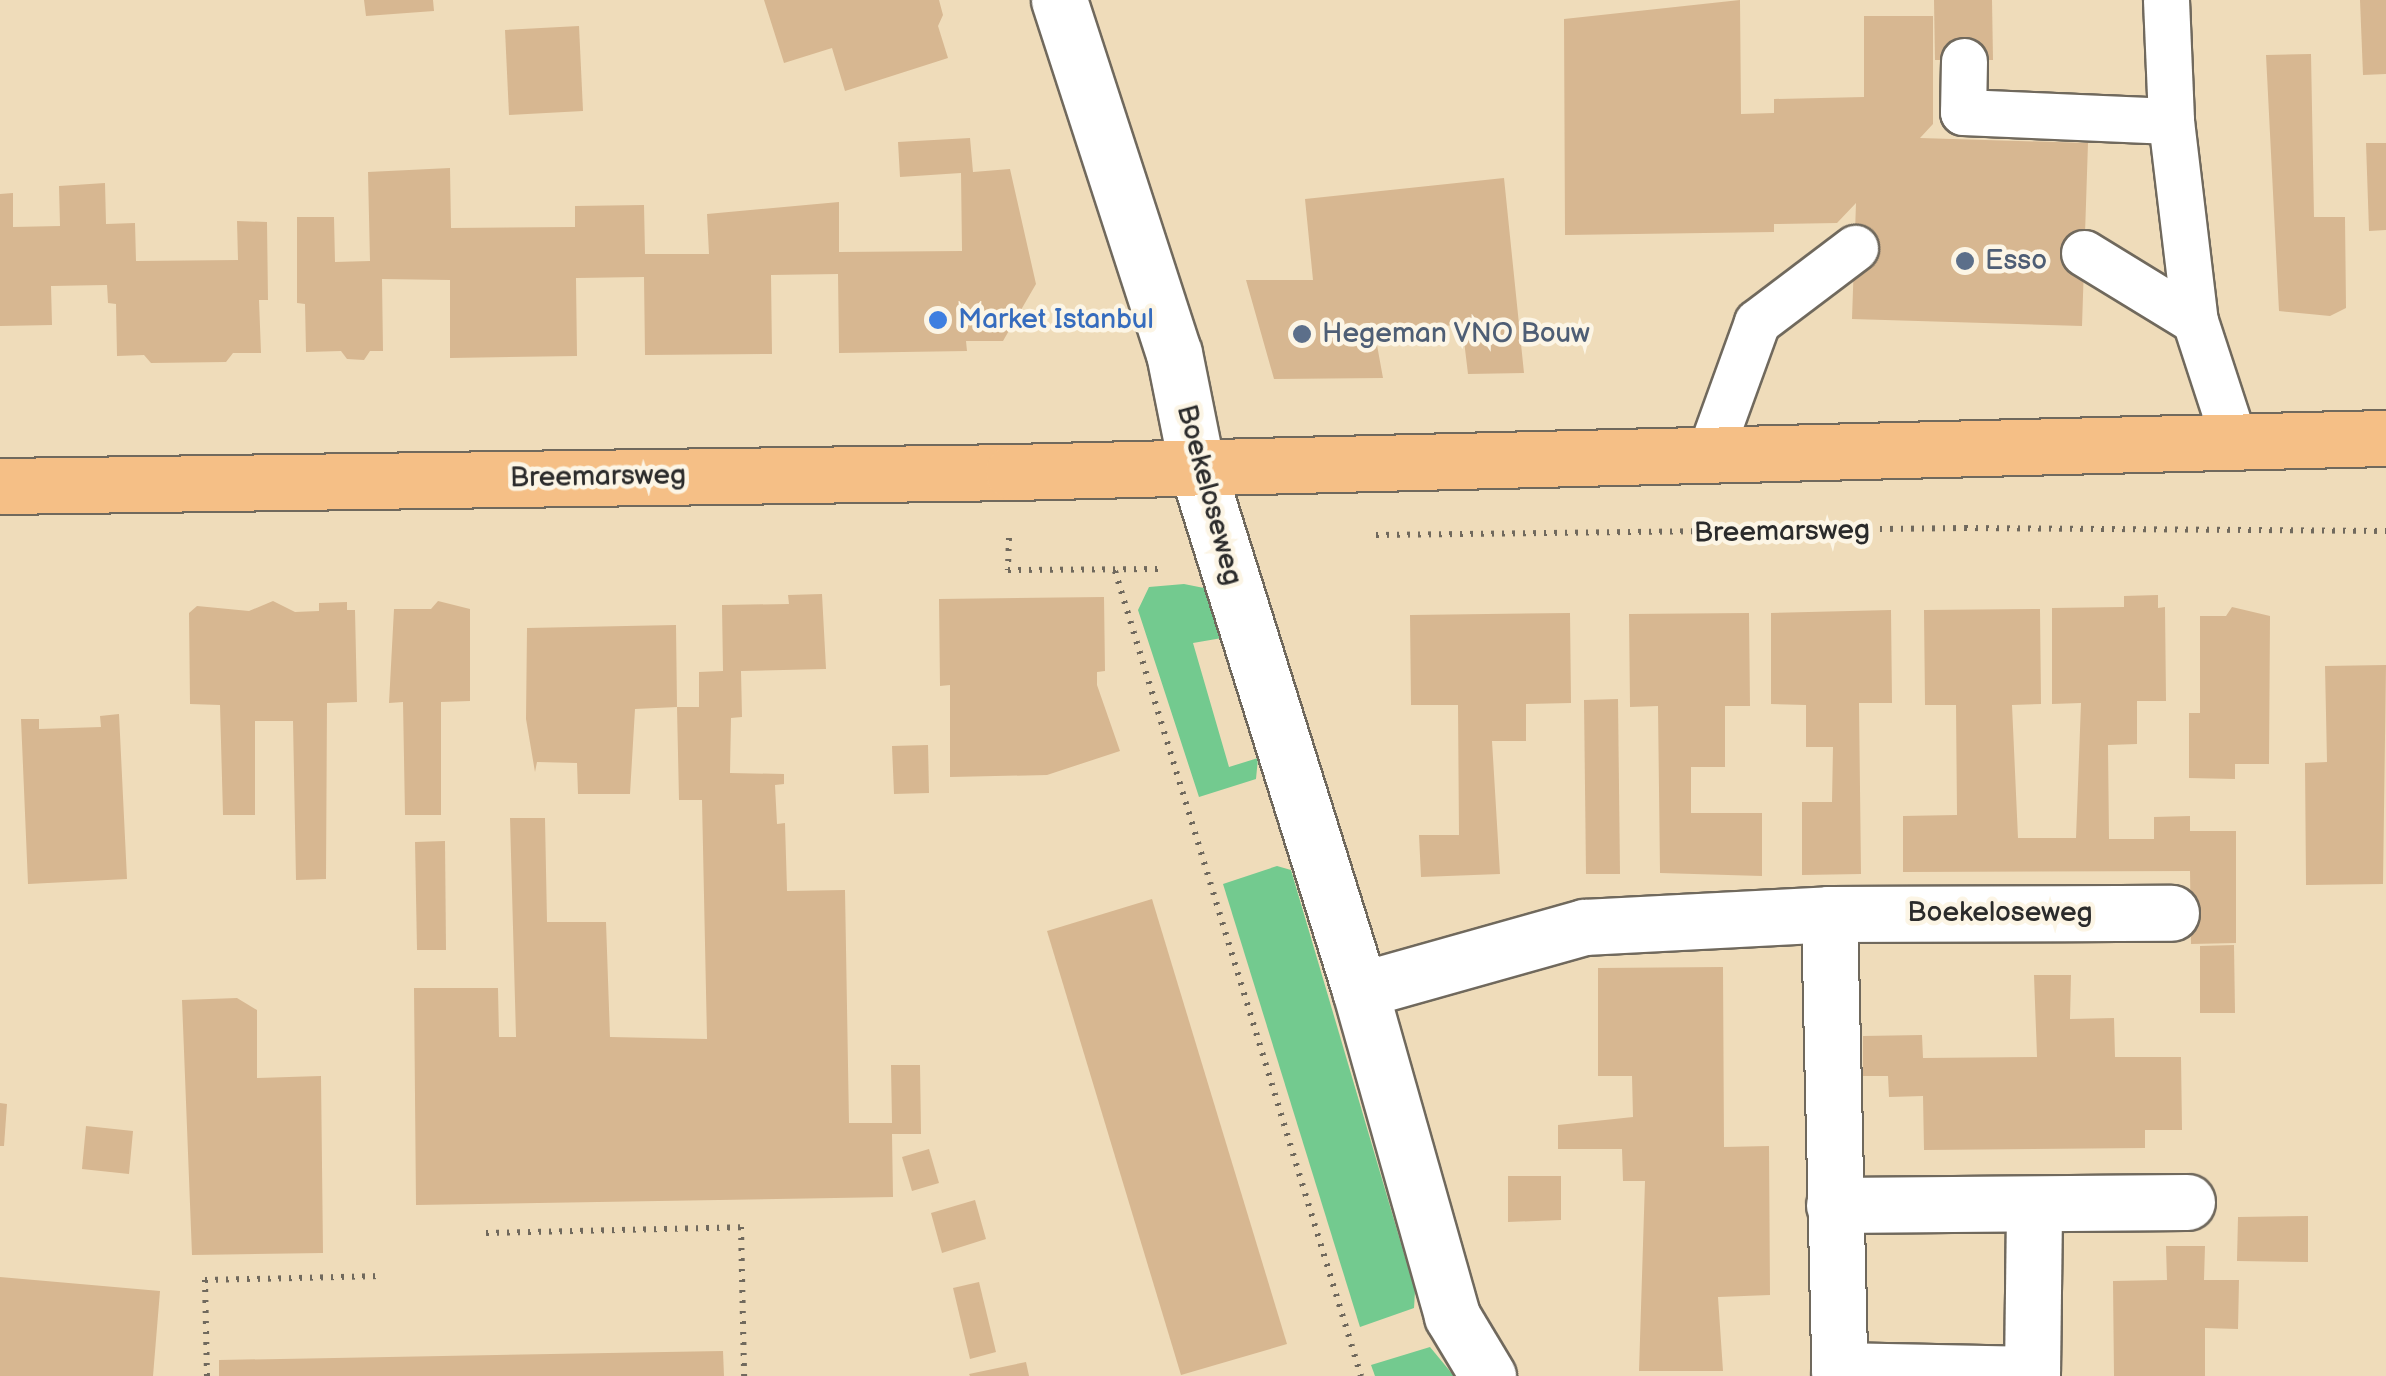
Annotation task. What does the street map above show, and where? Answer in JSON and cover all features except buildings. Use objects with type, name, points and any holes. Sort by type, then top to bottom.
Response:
[{"type":"main road","name":"Breemarsweg","points":[[0,486],[1013,472],[2386,438]]},
{"type":"street","name":"Boekeloseweg","points":[[1059,0],[1174,353],[1197,468],[1360,990],[1452,1316],[1488,1376]]},
{"type":"street","name":"Boekeloseweg","points":[[1360,990],[1584,927],[1830,914],[2171,912]]},
{"type":"street","points":[[1830,914],[1840,1370],[2032,1374],[2034,1206]]},
{"type":"street","points":[[1834,1204],[2034,1206],[2187,1202]]},
{"type":"lane","points":[[2166,0],[2171,122],[2194,321],[2234,440]]},
{"type":"lane","points":[[1964,60],[1963,112],[2171,122]]},
{"type":"lane","points":[[1710,452],[1756,322],[1855,248]]},
{"type":"lane","points":[[2084,253],[2194,321]]},
{"type":"path","points":[[1013,472],[1008,570],[1226,566]]},
{"type":"path","name":"Breemarsweg","points":[[1361,533],[1399,538],[1965,528],[2386,532]]},
{"type":"path","points":[[1116,571],[1361,1376]]},
{"type":"path","points":[[486,1233],[741,1227],[744,1376]]},
{"type":"path","points":[[207,1376],[205,1280],[382,1276]]},
{"type":"green space","points":[[1184,584],[1209,589],[1222,638],[1193,643],[1229,767],[1258,758],[1256,779],[1199,797],[1138,610],[1149,587]]},
{"type":"green space","points":[[1277,866],[1291,870],[1415,1291],[1414,1308],[1360,1327],[1223,884]]},
{"type":"green space","points":[[1430,1347],[1454,1376],[1375,1376],[1371,1365]]},
{"type":"place","name":"Esso","points":[[1965,261]]},
{"type":"place","name":"Market Istanbul","points":[[938,320]]},
{"type":"place","name":"Hegeman VNO Bouw","points":[[1302,334]]}]
